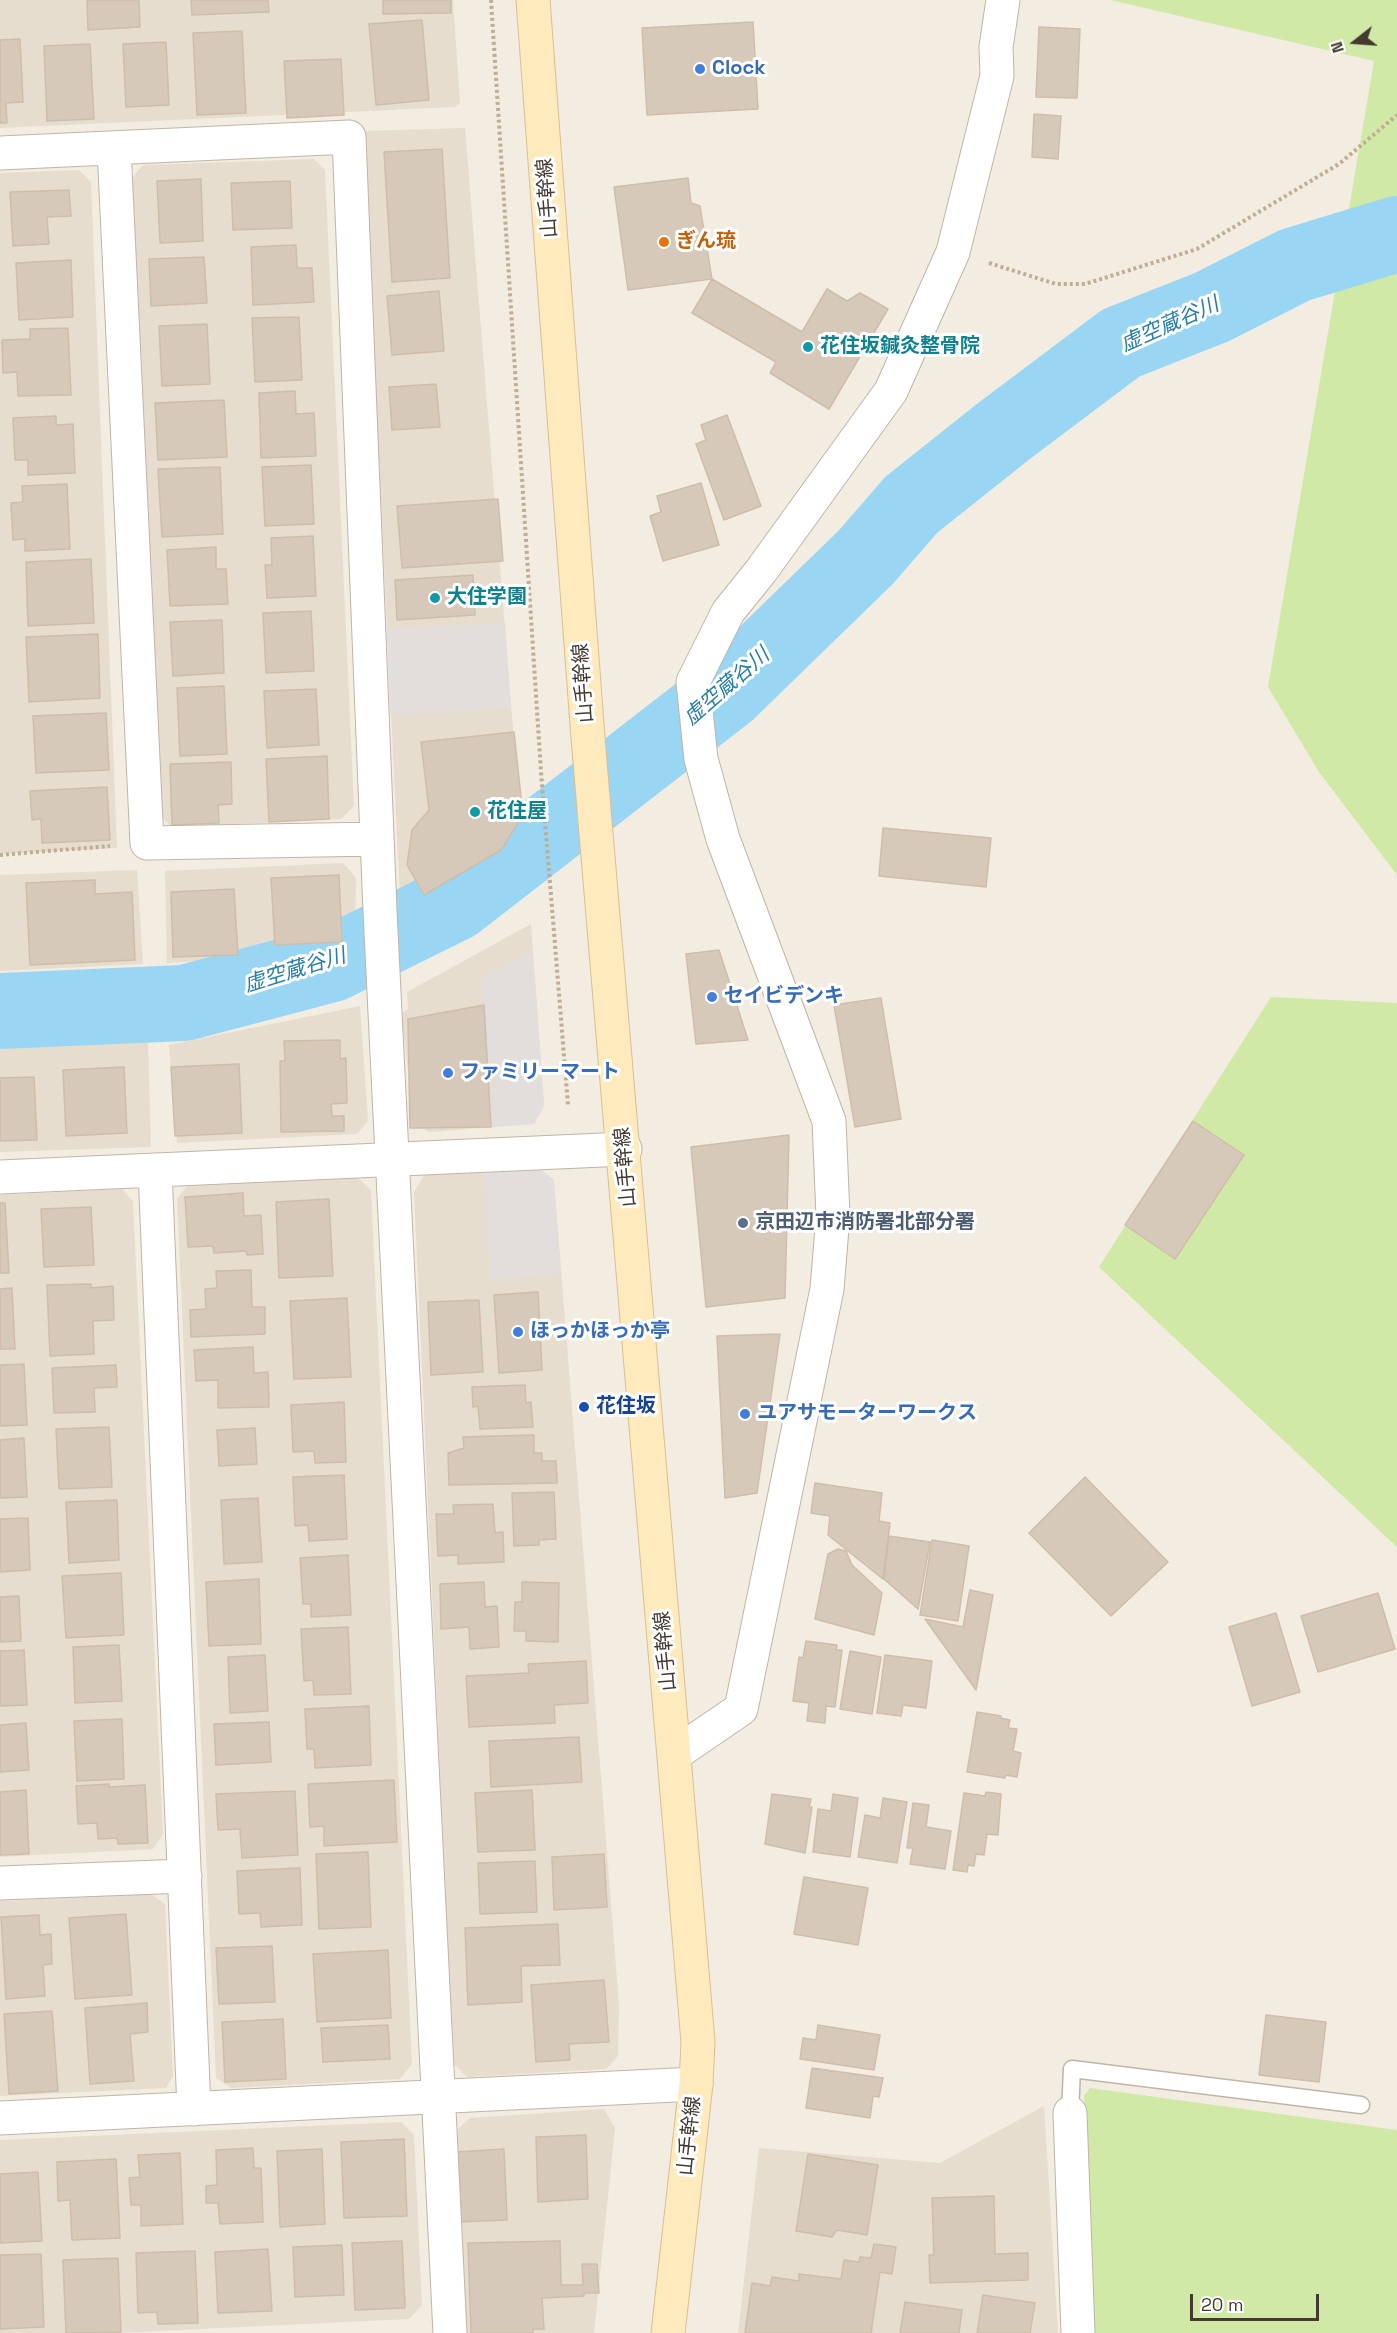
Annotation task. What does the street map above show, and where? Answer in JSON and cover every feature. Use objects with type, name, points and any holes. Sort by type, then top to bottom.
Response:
[{"type":"street","name":"山手幹線","points":[[533,0],[588,738],[625,1149],[698,2042],[696,2084],[668,2333]]},
{"type":"street","points":[[675,1754],[741,1709],[827,1289],[834,1216],[829,1121],[723,839],[701,759],[693,682],[728,612],[761,571],[891,391],[953,252],[997,76],[996,47],[1003,0]]},
{"type":"street","points":[[0,153],[350,137],[385,1023],[450,2333]]},
{"type":"street","points":[[114,148],[147,843],[377,839]]},
{"type":"street","points":[[0,1178],[625,1149]]},
{"type":"street","points":[[155,1170],[194,2109]]},
{"type":"street","points":[[0,1883],[185,1876]]},
{"type":"street","points":[[0,2118],[696,2084]]},
{"type":"street","points":[[1070,2113],[1078,2333]]},
{"type":"lane","points":[[1070,2113],[1072,2069],[1361,2105]]},
{"type":"path","points":[[491,0],[541,772],[568,1105]]},
{"type":"path","points":[[953,252],[1056,284],[1085,284],[1197,249],[1339,164],[1397,115]]},
{"type":"path","points":[[0,855],[147,843]]},
{"type":"shaded area","points":[[0,0],[453,0],[460,103],[455,107],[0,128]]},
{"type":"shaded area","points":[[465,128],[522,842],[401,919],[363,131]]},
{"type":"shaded area","points":[[314,159],[325,170],[354,806],[341,819],[171,827],[160,815],[132,178],[143,165]]},
{"type":"shaded area","points":[[79,170],[91,182],[117,848],[0,854],[0,173]]},
{"type":"shaded area","points":[[505,623],[511,708],[390,714],[387,629]]},
{"type":"shaded area","points":[[343,863],[356,878],[355,932],[214,960],[167,963],[165,871]]},
{"type":"shaded area","points":[[137,870],[143,964],[0,971],[0,875]]},
{"type":"shaded area","points":[[531,924],[544,1106],[534,1124],[429,1132],[415,1124],[401,1014],[408,1009],[407,992]]},
{"type":"shaded area","points":[[533,952],[544,1106],[534,1124],[491,1127],[481,977]]},
{"type":"shaded area","points":[[360,1006],[368,1121],[357,1134],[177,1143],[169,1045]]},
{"type":"shaded area","points":[[148,1042],[151,1147],[0,1152],[0,1048]]},
{"type":"shaded area","points":[[538,1167],[554,1180],[619,2005],[618,2056],[606,2069],[467,2077],[453,2063],[414,1192],[425,1174]]},
{"type":"shaded area","points":[[538,1167],[554,1180],[560,1274],[490,1279],[484,1170]]},
{"type":"shaded area","points":[[358,1178],[371,1190],[412,2064],[400,2079],[231,2088],[216,2078],[177,1199],[187,1186]]},
{"type":"shaded area","points":[[122,1189],[133,1201],[163,1834],[153,1849],[0,1857],[0,1195]]},
{"type":"shaded area","points":[[151,1894],[165,1904],[173,2076],[166,2088],[0,2096],[0,1901]]},
{"type":"shaded area","points":[[1044,2106],[1058,2333],[738,2333],[759,2148],[940,2163]]},
{"type":"shaded area","points":[[604,2109],[615,2128],[594,2333],[462,2333],[457,2130],[470,2118]]},
{"type":"shaded area","points":[[401,2122],[414,2135],[422,2305],[409,2319],[118,2333],[0,2333],[0,2140]]},
{"type":"green space","points":[[1110,0],[1397,0],[1397,875],[1319,772],[1268,687],[1374,61]]},
{"type":"green space","points":[[1271,997],[1397,1003],[1397,1547],[1099,1267]]},
{"type":"green space","points":[[1090,2088],[1397,2130],[1397,2333],[1095,2333],[1084,2096]]},
{"type":"building","points":[[87,0],[139,0],[140,27],[88,30]]},
{"type":"building","points":[[191,0],[268,0],[269,12],[192,15]]},
{"type":"building","points":[[383,0],[451,0],[451,13],[383,14]]},
{"type":"building","points":[[422,20],[429,100],[376,105],[369,24]]},
{"type":"building","name":"Clock","points":[[753,22],[758,109],[647,115],[642,28]]},
{"type":"building","points":[[1039,27],[1080,29],[1077,98],[1036,97]]},
{"type":"building","points":[[242,31],[246,113],[197,115],[193,33]]},
{"type":"building","points":[[20,39],[23,102],[6,103],[7,123],[0,123],[0,40]]},
{"type":"building","points":[[166,42],[169,105],[126,107],[123,44]]},
{"type":"building","points":[[90,44],[94,119],[47,121],[44,46]]},
{"type":"building","points":[[341,59],[344,115],[287,118],[284,61]]},
{"type":"building","points":[[1034,114],[1061,116],[1058,159],[1032,157]]},
{"type":"building","points":[[442,149],[450,278],[392,282],[384,152]]},
{"type":"building","name":"ぎん琉","points":[[688,178],[691,203],[700,206],[712,279],[628,290],[614,187]]},
{"type":"building","points":[[201,179],[203,241],[160,243],[157,181]]},
{"type":"building","points":[[290,181],[292,228],[233,230],[231,183]]},
{"type":"building","points":[[69,190],[71,216],[47,217],[49,244],[13,246],[10,192]]},
{"type":"building","points":[[296,245],[297,268],[312,268],[314,302],[253,305],[251,247]]},
{"type":"building","points":[[204,257],[207,303],[151,306],[149,259]]},
{"type":"building","points":[[71,260],[73,317],[19,320],[16,263]]},
{"type":"building","name":"花住坂鍼灸整骨院","points":[[712,279],[802,332],[827,289],[847,301],[860,293],[888,309],[829,409],[770,373],[776,362],[692,313]]},
{"type":"building","points":[[439,291],[444,351],[392,355],[387,296]]},
{"type":"building","points":[[299,317],[302,380],[255,382],[252,318]]},
{"type":"building","points":[[207,324],[210,384],[162,386],[159,326]]},
{"type":"building","points":[[68,328],[71,395],[18,396],[17,372],[3,373],[2,340],[30,339],[30,329]]},
{"type":"building","points":[[436,384],[440,427],[392,430],[389,387]]},
{"type":"building","points":[[295,391],[296,414],[314,413],[316,456],[261,458],[259,393]]},
{"type":"building","points":[[224,400],[227,457],[158,460],[155,403]]},
{"type":"building","points":[[727,415],[761,506],[724,520],[696,444],[706,440],[701,425]]},
{"type":"building","points":[[56,416],[56,425],[73,424],[75,473],[28,475],[28,460],[15,460],[13,418]]},
{"type":"building","points":[[311,465],[314,524],[265,526],[262,467]]},
{"type":"building","points":[[220,467],[223,534],[162,537],[158,469]]},
{"type":"building","points":[[701,483],[719,545],[663,561],[650,516],[661,512],[657,496]]},
{"type":"building","points":[[67,484],[70,549],[25,551],[25,539],[13,540],[11,503],[23,502],[22,486]]},
{"type":"building","points":[[498,499],[503,561],[402,568],[397,506]]},
{"type":"building","points":[[313,536],[316,596],[267,598],[265,565],[272,565],[271,538]]},
{"type":"building","points":[[216,547],[216,569],[226,569],[228,604],[170,606],[167,550]]},
{"type":"building","points":[[91,559],[94,623],[28,626],[26,562]]},
{"type":"building","name":"大住学園","points":[[473,575],[475,615],[397,620],[395,580]]},
{"type":"building","points":[[311,611],[314,671],[266,673],[263,613]]},
{"type":"building","points":[[222,620],[224,673],[173,676],[170,622]]},
{"type":"building","points":[[98,634],[100,698],[29,702],[26,637]]},
{"type":"building","points":[[224,686],[227,754],[180,756],[177,688]]},
{"type":"building","points":[[316,689],[319,745],[267,748],[264,691]]},
{"type":"building","points":[[106,713],[109,770],[36,773],[33,716]]},
{"type":"building","name":"花住屋","points":[[514,732],[523,815],[501,850],[424,895],[407,865],[412,830],[429,810],[421,742]]},
{"type":"building","points":[[327,756],[329,819],[269,822],[266,759]]},
{"type":"building","points":[[231,762],[232,804],[218,805],[219,823],[172,825],[170,764]]},
{"type":"building","points":[[107,787],[110,840],[42,843],[41,819],[32,820],[30,791]]},
{"type":"building","points":[[883,828],[991,838],[986,887],[879,876]]},
{"type":"building","points":[[339,875],[342,942],[275,945],[271,878]]},
{"type":"building","points":[[95,880],[95,894],[132,892],[135,960],[30,965],[26,883]]},
{"type":"building","points":[[234,889],[238,955],[173,957],[171,892]]},
{"type":"building","name":"セイビデンキ","points":[[719,950],[748,1040],[696,1044],[686,954]]},
{"type":"building","points":[[881,998],[901,1119],[855,1127],[834,1005]]},
{"type":"building","name":"ファミリーマート","points":[[484,1005],[491,1127],[410,1128],[408,1019]]},
{"type":"building","points":[[340,1040],[340,1059],[346,1058],[347,1103],[331,1104],[332,1116],[344,1116],[344,1131],[281,1132],[280,1061],[285,1061],[284,1041]]},
{"type":"building","points":[[239,1064],[242,1133],[175,1136],[171,1067]]},
{"type":"building","points":[[124,1067],[127,1133],[66,1136],[63,1070]]},
{"type":"building","points":[[34,1077],[37,1140],[0,1141],[0,1078]]},
{"type":"building","points":[[1193,1121],[1244,1155],[1175,1259],[1125,1225]]},
{"type":"building","name":"京田辺市消防署北部分署","points":[[789,1135],[785,1298],[706,1307],[691,1147]]},
{"type":"building","points":[[243,1193],[244,1216],[261,1215],[263,1254],[247,1255],[246,1251],[214,1253],[213,1246],[188,1247],[185,1197]]},
{"type":"building","points":[[329,1199],[333,1276],[279,1278],[276,1202]]},
{"type":"building","points":[[0,1203],[5,1203],[9,1273],[0,1273]]},
{"type":"building","points":[[91,1207],[94,1265],[44,1267],[41,1209]]},
{"type":"building","points":[[251,1270],[252,1307],[265,1307],[265,1334],[191,1337],[190,1310],[206,1309],[205,1289],[217,1288],[216,1271]]},
{"type":"building","points":[[91,1284],[91,1288],[113,1286],[114,1320],[93,1321],[94,1354],[50,1356],[47,1285]]},
{"type":"building","points":[[12,1288],[15,1349],[0,1349],[0,1289]]},
{"type":"building","name":"ほっかほっか亭","points":[[538,1292],[542,1370],[499,1373],[494,1295]]},
{"type":"building","points":[[347,1298],[351,1377],[294,1379],[290,1301]]},
{"type":"building","points":[[479,1300],[483,1372],[431,1375],[428,1302]]},
{"type":"building","name":"ユアサモーターワークス","points":[[780,1334],[757,1493],[725,1498],[717,1336]]},
{"type":"building","points":[[253,1347],[254,1373],[268,1372],[269,1407],[218,1408],[218,1380],[196,1381],[194,1350]]},
{"type":"building","points":[[24,1364],[27,1425],[0,1426],[0,1365]]},
{"type":"building","points":[[116,1365],[117,1387],[94,1388],[95,1412],[54,1413],[52,1368]]},
{"type":"building","points":[[525,1385],[526,1403],[531,1402],[533,1427],[480,1429],[478,1406],[473,1407],[472,1387]]},
{"type":"building","points":[[344,1402],[346,1462],[315,1463],[314,1451],[293,1452],[291,1405]]},
{"type":"building","points":[[109,1427],[112,1487],[59,1489],[56,1429]]},
{"type":"building","points":[[255,1428],[257,1464],[219,1466],[217,1430]]},
{"type":"building","points":[[534,1435],[534,1453],[542,1453],[542,1461],[556,1461],[557,1483],[449,1485],[448,1453],[464,1448],[463,1437]]},
{"type":"building","points":[[24,1438],[27,1497],[0,1498],[0,1440]]},
{"type":"building","points":[[344,1475],[347,1539],[309,1541],[308,1525],[295,1526],[293,1477]]},
{"type":"building","points":[[1085,1477],[1168,1562],[1111,1616],[1029,1533]]},
{"type":"building","points":[[815,1483],[882,1493],[879,1521],[890,1523],[883,1579],[828,1535],[830,1516],[811,1513]]},
{"type":"building","points":[[554,1492],[556,1539],[539,1540],[539,1545],[514,1546],[512,1493]]},
{"type":"building","points":[[258,1498],[262,1562],[224,1564],[221,1500]]},
{"type":"building","points":[[117,1500],[119,1560],[69,1563],[66,1502]]},
{"type":"building","points":[[493,1504],[495,1533],[503,1532],[504,1562],[458,1564],[458,1555],[438,1556],[436,1514],[454,1514],[453,1505]]},
{"type":"building","points":[[28,1518],[30,1570],[0,1572],[0,1519]]},
{"type":"building","points":[[889,1536],[930,1542],[918,1609],[884,1579]]},
{"type":"building","points":[[932,1540],[969,1546],[958,1621],[920,1615]]},
{"type":"building","points":[[838,1549],[846,1551],[852,1565],[882,1593],[874,1635],[815,1619],[828,1554]]},
{"type":"building","points":[[348,1555],[351,1615],[311,1617],[311,1604],[303,1604],[300,1558]]},
{"type":"building","points":[[121,1573],[124,1635],[66,1638],[62,1576]]},
{"type":"building","points":[[259,1579],[261,1644],[209,1646],[206,1582]]},
{"type":"building","points":[[484,1582],[485,1607],[497,1606],[499,1647],[470,1649],[469,1627],[441,1629],[440,1584]]},
{"type":"building","points":[[522,1582],[559,1583],[558,1642],[526,1641],[526,1631],[514,1631],[515,1602],[522,1602]]},
{"type":"building","points":[[970,1590],[993,1595],[976,1690],[925,1619],[963,1627]]},
{"type":"building","points":[[1378,1593],[1395,1649],[1318,1672],[1301,1616]]},
{"type":"building","points":[[19,1596],[21,1641],[0,1642],[0,1597]]},
{"type":"building","points":[[1276,1613],[1300,1692],[1252,1706],[1229,1627]]},
{"type":"building","points":[[348,1627],[351,1694],[314,1695],[313,1680],[304,1681],[301,1629]]},
{"type":"building","points":[[806,1641],[837,1645],[836,1650],[842,1650],[835,1707],[826,1706],[825,1723],[807,1721],[809,1703],[793,1701],[799,1657],[803,1658]]},
{"type":"building","points":[[119,1645],[122,1701],[75,1703],[73,1647]]},
{"type":"building","points":[[24,1650],[27,1705],[0,1706],[0,1651]]},
{"type":"building","points":[[850,1651],[881,1657],[872,1714],[840,1709]]},
{"type":"building","points":[[265,1655],[268,1711],[230,1713],[228,1657]]},
{"type":"building","points":[[885,1655],[932,1661],[926,1708],[903,1705],[901,1716],[877,1713]]},
{"type":"building","points":[[586,1661],[588,1703],[554,1705],[555,1723],[469,1727],[466,1676],[529,1673],[528,1664]]},
{"type":"building","points":[[369,1706],[371,1765],[315,1768],[314,1749],[307,1749],[305,1709]]},
{"type":"building","points":[[977,1712],[1001,1716],[1000,1718],[1010,1720],[1008,1728],[1017,1729],[1013,1751],[1021,1753],[1017,1777],[1006,1775],[1005,1778],[967,1772]]},
{"type":"building","points":[[122,1719],[124,1779],[77,1781],[74,1721]]},
{"type":"building","points":[[269,1722],[271,1762],[216,1765],[214,1724]]},
{"type":"building","points":[[26,1723],[29,1770],[0,1772],[0,1725]]},
{"type":"building","points":[[579,1737],[582,1782],[491,1787],[489,1741]]},
{"type":"building","points":[[394,1780],[397,1842],[324,1846],[324,1826],[310,1827],[308,1784]]},
{"type":"building","points":[[109,1784],[109,1787],[145,1785],[148,1843],[118,1844],[117,1838],[98,1839],[97,1823],[78,1824],[76,1786]]},
{"type":"building","points":[[26,1790],[29,1854],[0,1855],[0,1792]]},
{"type":"building","points":[[532,1790],[535,1850],[478,1852],[475,1793]]},
{"type":"building","points":[[295,1791],[298,1855],[242,1858],[240,1829],[218,1830],[216,1794]]},
{"type":"building","points":[[986,1792],[1001,1794],[998,1835],[987,1834],[984,1855],[976,1854],[974,1866],[968,1865],[967,1872],[953,1870],[964,1793],[985,1796]]},
{"type":"building","points":[[772,1794],[811,1799],[809,1807],[812,1807],[805,1853],[765,1844]]},
{"type":"building","points":[[833,1794],[858,1798],[850,1857],[813,1852],[818,1809],[831,1811]]},
{"type":"building","points":[[883,1798],[907,1802],[897,1863],[858,1857],[865,1815],[880,1818]]},
{"type":"building","points":[[913,1803],[929,1805],[926,1827],[951,1831],[945,1869],[910,1864],[913,1848],[907,1848]]},
{"type":"building","points":[[368,1852],[371,1927],[319,1929],[316,1854]]},
{"type":"building","points":[[604,1854],[607,1907],[554,1910],[552,1857]]},
{"type":"building","points":[[535,1861],[537,1912],[480,1914],[478,1863]]},
{"type":"building","points":[[300,1868],[302,1925],[261,1927],[260,1913],[239,1914],[237,1871]]},
{"type":"building","points":[[804,1877],[868,1888],[858,1945],[794,1934]]},
{"type":"building","points":[[126,1914],[132,1995],[75,1999],[69,1918]]},
{"type":"building","points":[[39,1915],[40,1935],[51,1934],[52,1964],[43,1965],[45,1996],[6,1999],[1,1917]]},
{"type":"building","points":[[558,1924],[560,1965],[521,1966],[522,2002],[468,2005],[465,1928]]},
{"type":"building","points":[[272,1946],[275,2002],[219,2004],[216,1948]]},
{"type":"building","points":[[388,1950],[391,2018],[317,2022],[313,1954]]},
{"type":"building","points":[[604,1980],[609,2042],[569,2044],[570,2060],[536,2062],[531,1985]]},
{"type":"building","points":[[147,2003],[148,2032],[130,2034],[134,2081],[90,2084],[85,2008]]},
{"type":"building","points":[[52,2011],[58,2091],[9,2094],[4,2014]]},
{"type":"building","points":[[1266,2015],[1326,2022],[1319,2082],[1259,2075]]},
{"type":"building","points":[[283,2019],[286,2079],[225,2082],[222,2022]]},
{"type":"building","points":[[388,2025],[390,2059],[323,2062],[321,2028]]},
{"type":"building","points":[[818,2025],[880,2035],[874,2070],[800,2059],[803,2038],[816,2040]]},
{"type":"building","points":[[812,2068],[883,2078],[879,2097],[873,2096],[870,2118],[806,2108]]},
{"type":"building","points":[[586,2135],[588,2199],[538,2202],[536,2137]]},
{"type":"building","points":[[404,2139],[407,2216],[344,2218],[341,2142]]},
{"type":"building","points":[[253,2148],[254,2168],[261,2168],[263,2222],[220,2224],[218,2203],[206,2203],[206,2186],[217,2185],[216,2150]]},
{"type":"building","points":[[322,2149],[325,2224],[280,2227],[277,2151]]},
{"type":"building","points":[[504,2149],[507,2220],[459,2222],[456,2152]]},
{"type":"building","points":[[180,2153],[183,2224],[141,2226],[141,2205],[131,2205],[129,2178],[140,2177],[138,2155]]},
{"type":"building","points":[[808,2154],[878,2165],[867,2235],[837,2230],[832,2237],[796,2231]]},
{"type":"building","points":[[116,2159],[120,2238],[72,2240],[70,2200],[58,2201],[57,2162]]},
{"type":"building","points":[[38,2172],[42,2241],[0,2243],[0,2174]]},
{"type":"building","points":[[994,2196],[995,2254],[1028,2253],[1028,2280],[930,2283],[929,2255],[934,2255],[932,2198]]},
{"type":"building","points":[[402,2241],[405,2308],[355,2310],[352,2243]]},
{"type":"building","points":[[560,2241],[561,2285],[583,2285],[582,2264],[597,2264],[599,2293],[542,2298],[544,2329],[533,2329],[533,2333],[471,2333],[468,2243]]},
{"type":"building","points":[[874,2244],[896,2247],[892,2274],[880,2272],[871,2333],[745,2333],[752,2283],[770,2286],[772,2277],[799,2281],[799,2274],[841,2279],[844,2260],[859,2262],[860,2257],[871,2258]]},
{"type":"building","points":[[342,2245],[344,2295],[295,2297],[293,2247]]},
{"type":"building","points":[[268,2249],[272,2311],[218,2313],[215,2252]]},
{"type":"building","points":[[195,2251],[198,2323],[158,2324],[157,2312],[138,2313],[136,2253]]},
{"type":"building","points":[[41,2254],[44,2327],[0,2329],[0,2255]]},
{"type":"building","points":[[118,2258],[121,2332],[66,2333],[63,2260]]},
{"type":"building","points":[[983,2295],[1035,2303],[1030,2333],[977,2333]]},
{"type":"building","points":[[905,2302],[962,2310],[959,2333],[900,2333]]},
{"type":"waterway","name":"虚空蔵谷川","points":[[0,1011],[184,1003],[332,964],[455,903],[727,692],[866,557],[911,505],[1121,343],[1212,307],[1295,265],[1397,234]]},
{"type":"place","name":"Clock","points":[[700,69]]},
{"type":"place","name":"ぎん琉","points":[[664,242]]},
{"type":"place","name":"花住坂鍼灸整骨院","points":[[808,347]]},
{"type":"place","name":"大住学園","points":[[435,598]]},
{"type":"place","name":"花住屋","points":[[475,812]]},
{"type":"place","name":"セイビデンキ","points":[[712,997]]},
{"type":"place","name":"ファミリーマート","points":[[448,1073]]},
{"type":"place","name":"京田辺市消防署北部分署","points":[[743,1223]]},
{"type":"place","name":"ほっかほっか亭","points":[[518,1332]]},
{"type":"place","name":"花住坂","points":[[584,1407]]},
{"type":"place","name":"ユアサモーターワークス","points":[[745,1414]]}]
